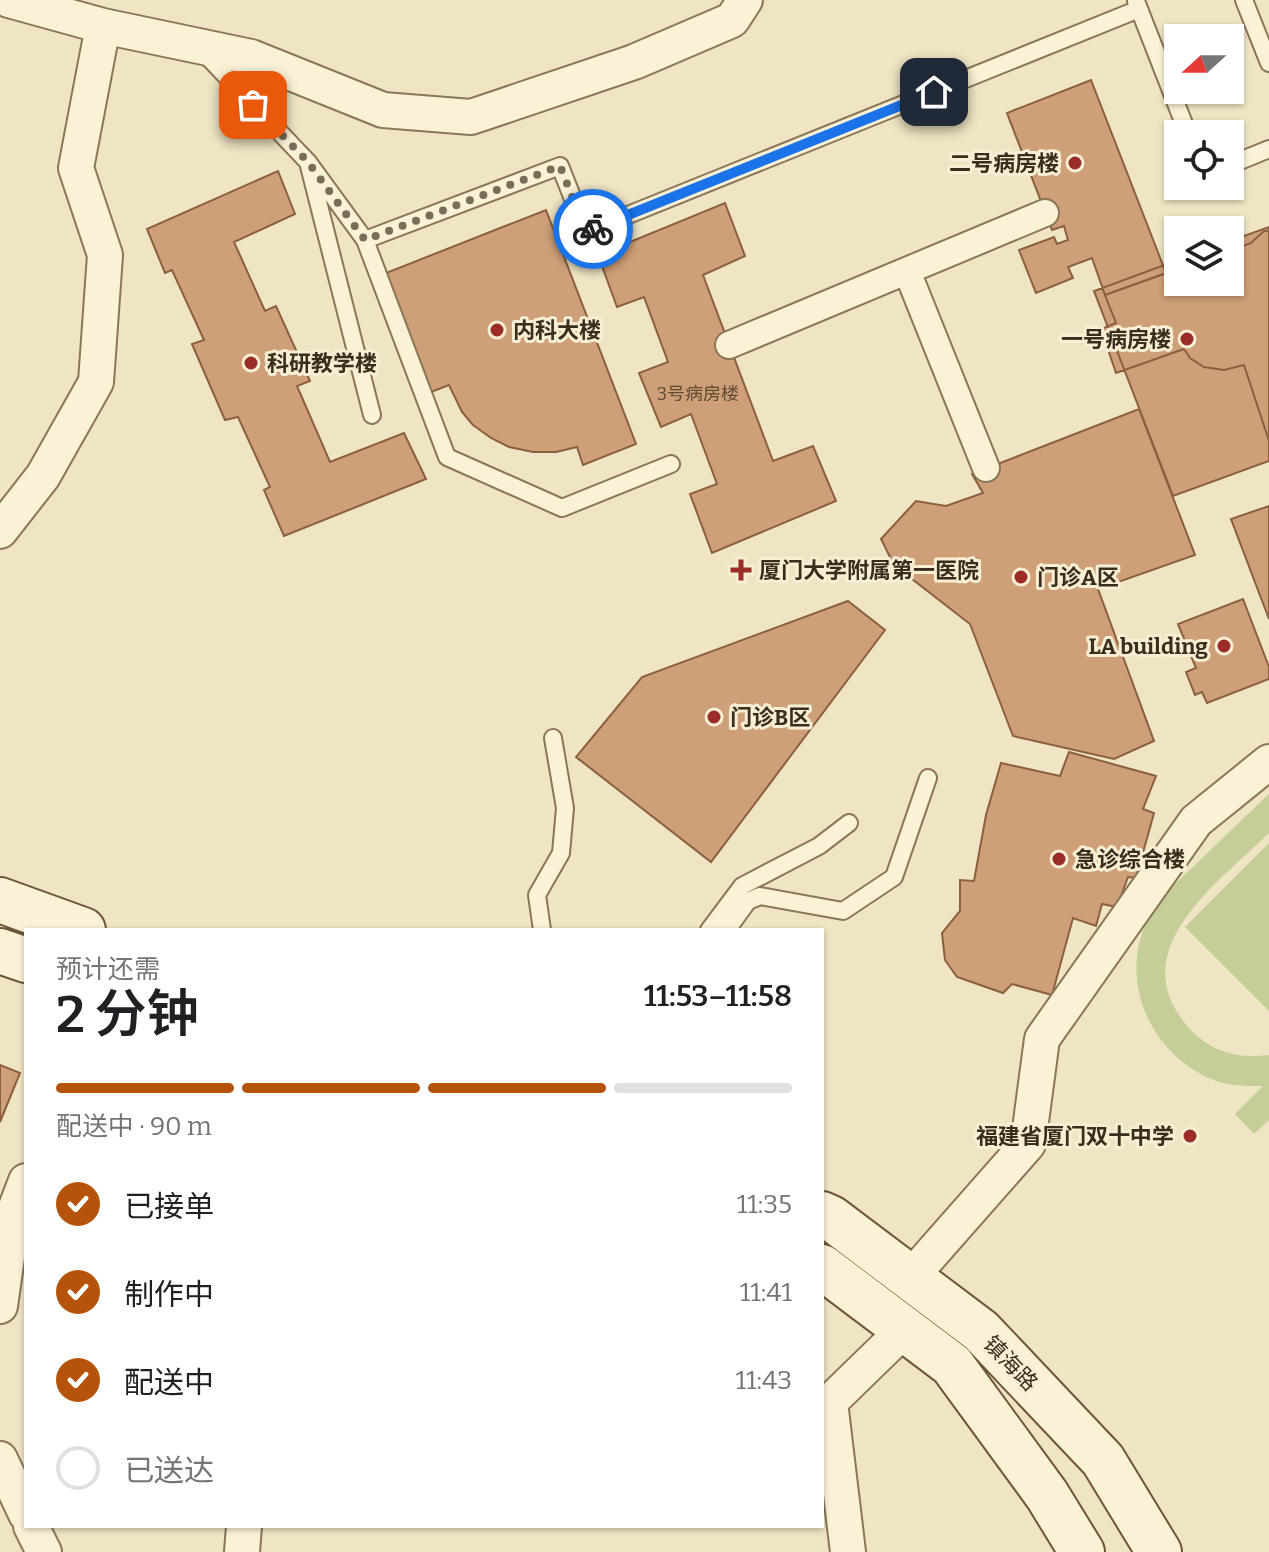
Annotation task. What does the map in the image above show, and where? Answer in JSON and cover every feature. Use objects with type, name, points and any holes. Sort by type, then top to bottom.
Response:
[{"type":"main road","points":[[0,900],[77,928]]},
{"type":"main road","points":[[0,951],[24,959]]},
{"type":"main road","name":"镇海路","points":[[824,1215],[981,1331],[1103,1460],[1159,1552]]},
{"type":"main road","name":"镇海路","points":[[824,1268],[952,1365],[1047,1495],[1082,1552]]},
{"type":"street","points":[[9,0],[103,26],[251,57],[383,110],[471,117],[634,62],[732,20],[745,0]]},
{"type":"street","points":[[0,531],[43,476],[96,382],[105,255],[76,168],[103,26]]},
{"type":"street","points":[[729,345],[1045,213]]},
{"type":"street","points":[[907,271],[986,468]]},
{"type":"street","points":[[910,1278],[1028,1144],[1042,1039],[1196,821],[1269,762]]},
{"type":"street","points":[[0,1306],[13,1215],[24,1186]]},
{"type":"street","points":[[848,1552],[830,1402],[905,1329]]},
{"type":"street","points":[[0,1459],[24,1510]]},
{"type":"street","points":[[32,1528],[44,1552]]},
{"type":"street","points":[[242,1552],[244,1528]]},
{"type":"lane","points":[[1244,0],[1269,63]]},
{"type":"lane","points":[[365,240],[560,166],[586,232],[1137,5],[1182,120]]},
{"type":"lane","points":[[198,47],[308,162],[365,240],[447,457],[562,508],[671,464]]},
{"type":"lane","points":[[1244,159],[1269,149]]},
{"type":"lane","points":[[308,162],[372,415]]},
{"type":"lane","points":[[542,928],[537,895],[561,853],[565,808],[553,738]]},
{"type":"lane","points":[[728,928],[748,901],[760,896],[843,911],[894,877],[928,778]]},
{"type":"lane","points":[[710,928],[742,886],[819,846],[849,823]]},
{"type":"green space","points":[[1269,794],[1269,833],[1225,874],[1184,921],[1170,946],[1165,973],[1171,1001],[1198,1037],[1236,1055],[1269,1055],[1269,1120],[1254,1134],[1235,1114],[1263,1086],[1215,1081],[1187,1065],[1168,1049],[1143,1006],[1137,983],[1137,958],[1142,934],[1163,897]]},
{"type":"green space","points":[[1269,843],[1269,1011],[1185,927]]},
{"type":"building","name":"二号病房楼","points":[[1091,80],[1164,274],[1105,295],[1092,258],[1068,267],[1073,278],[1036,293],[1019,250],[1054,237],[1057,244],[1068,240],[1064,226],[1052,230],[1007,113]]},
{"type":"building","name":"科研教学楼","points":[[278,171],[295,214],[234,242],[265,311],[276,306],[310,381],[297,386],[330,462],[404,433],[426,479],[284,536],[264,490],[270,487],[238,417],[225,420],[192,344],[204,340],[172,270],[165,273],[147,229]]},
{"type":"building","points":[[725,203],[745,256],[703,275],[773,461],[813,446],[836,501],[712,553],[690,494],[717,484],[691,414],[661,427],[639,373],[668,362],[644,297],[617,307],[598,255]]},
{"type":"building","name":"内科大楼","points":[[546,210],[636,444],[583,465],[577,447],[556,452],[533,452],[509,447],[491,438],[462,412],[449,385],[426,394],[381,275]]},
{"type":"building","points":[[1269,227],[1269,461],[1173,496],[1094,291],[1164,265],[1164,296],[1244,296],[1244,236]]},
{"type":"building","name":"一号病房楼","points":[[1264,231],[1269,231],[1269,441],[1244,365],[1224,370],[1204,367],[1190,358],[1184,349],[1116,373],[1101,329],[1116,323],[1105,295],[1164,274],[1164,296],[1244,296],[1244,246]]},
{"type":"building","name":"门诊A区","points":[[1139,409],[1195,555],[1098,589],[1154,741],[1114,759],[1013,736],[970,624],[894,565],[881,539],[916,501],[946,506],[983,493],[972,474]]},
{"type":"building","points":[[1269,506],[1269,619],[1231,519]]},
{"type":"building","name":"LA building","points":[[1243,599],[1269,667],[1269,679],[1207,703],[1202,692],[1195,695],[1186,672],[1196,668],[1178,624]]},
{"type":"building","name":"门诊B区","points":[[848,601],[885,630],[711,862],[576,757],[642,677]]},
{"type":"building","name":"急诊综合楼","points":[[1069,752],[1156,776],[1143,809],[1154,813],[1136,878],[1128,877],[1117,907],[1102,904],[1096,926],[1073,918],[1052,995],[1012,984],[1003,993],[957,977],[945,960],[942,933],[960,911],[960,880],[974,881],[986,815],[1001,763],[1060,776]]},
{"type":"building","points":[[0,1065],[20,1073],[0,1122]]},
{"type":"way so far","points":[[253,105],[308,162],[365,240],[560,166],[586,232],[593,229]]},
{"type":"place","name":"二号病房楼","points":[[1075,163]]},
{"type":"place","name":"内科大楼","points":[[497,330]]},
{"type":"place","name":"一号病房楼","points":[[1187,339]]},
{"type":"place","name":"科研教学楼","points":[[251,363]]},
{"type":"place","name":"厦门大学附属第一医院","points":[[741,570]]},
{"type":"place","name":"门诊A区","points":[[1021,577]]},
{"type":"place","name":"LA building","points":[[1224,646]]},
{"type":"place","name":"门诊B区","points":[[714,717]]},
{"type":"place","name":"急诊综合楼","points":[[1059,859]]},
{"type":"place","name":"福建省厦门双十中学","points":[[1190,1136]]},
{"type":"route","points":[[593,229],[934,92]]}]
